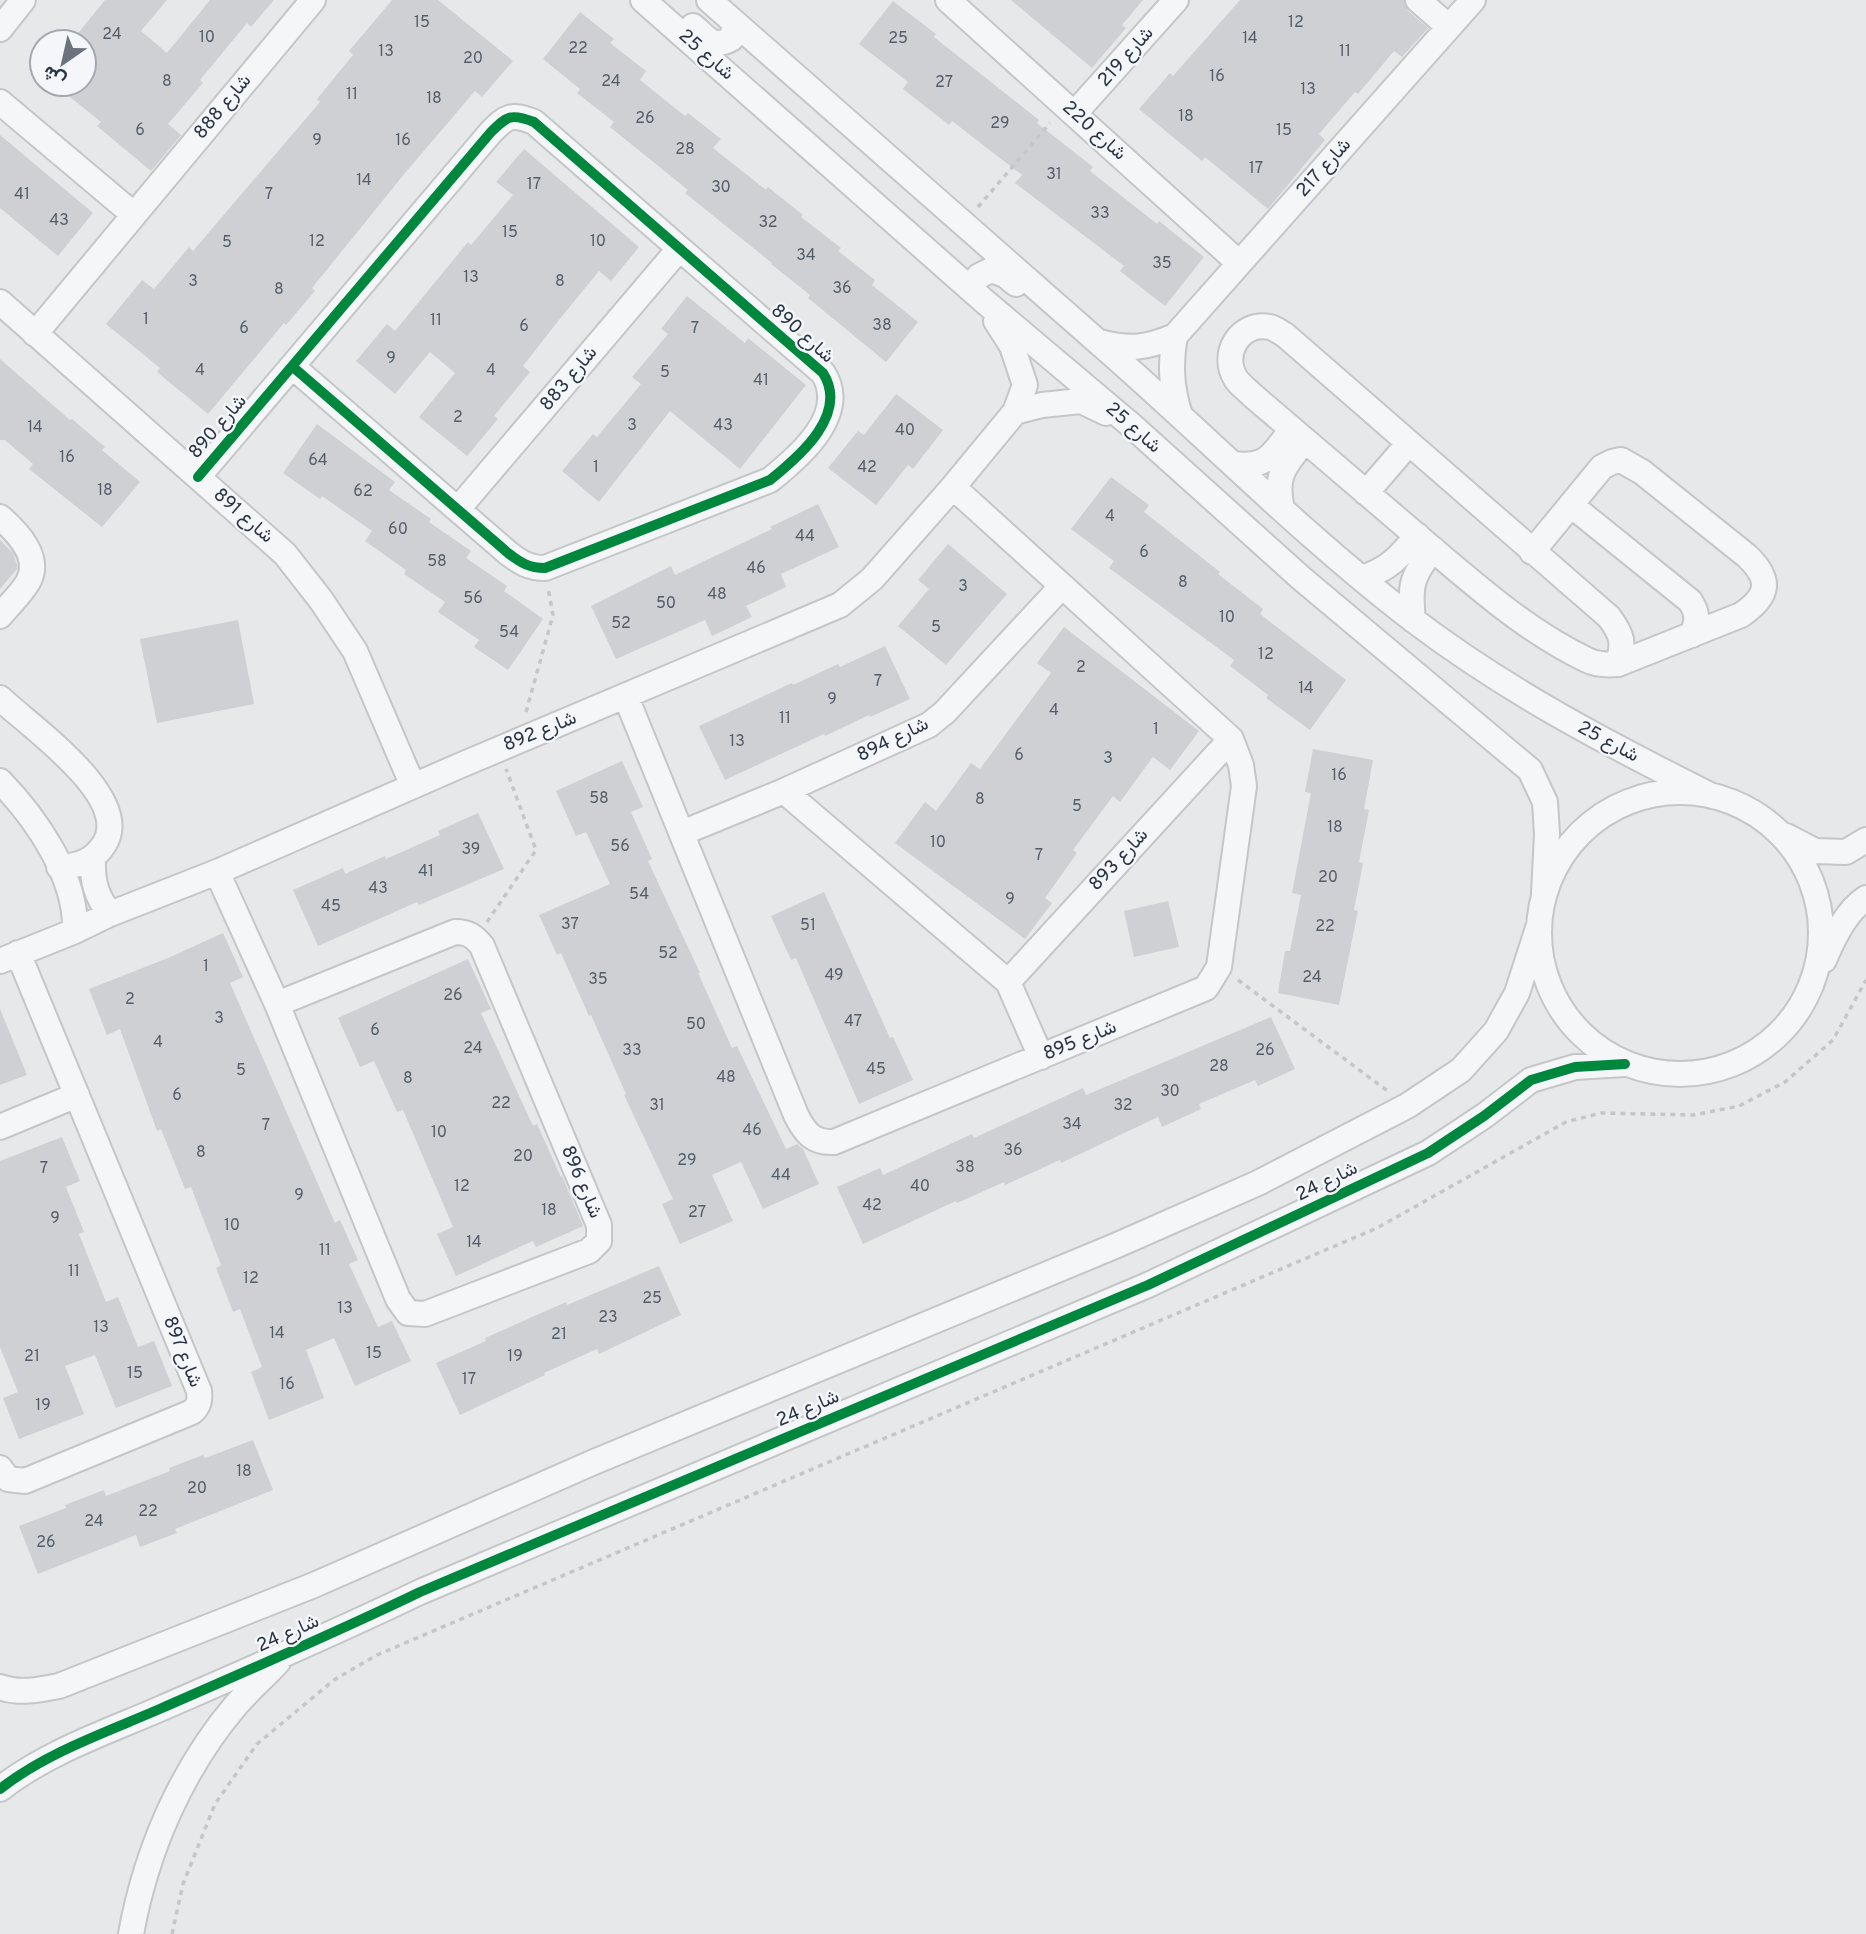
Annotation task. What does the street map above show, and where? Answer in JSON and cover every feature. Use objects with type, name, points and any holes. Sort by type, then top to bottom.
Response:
[{"type":"street","points":[[0,29],[23,0]]},
{"type":"street","name":"شارع 888","points":[[36,334],[313,0]]},
{"type":"street","name":"شارع 25","points":[[643,0],[976,295],[1131,425],[1301,578],[1530,770],[1545,802],[1547,834],[1544,893]]},
{"type":"street","points":[[663,0],[712,43],[721,44],[731,39],[736,24]]},
{"type":"street","name":"شارع 25","points":[[709,0],[1098,342],[1282,509],[1413,620],[1531,699],[1614,747],[1713,796]]},
{"type":"street","name":"شارع 220","points":[[948,0],[1240,262]]},
{"type":"street","name":"شارع 219","points":[[1071,109],[1176,0]]},
{"type":"street","points":[[1418,0],[1449,27]]},
{"type":"street","name":"شارع 217","points":[[1175,336],[1473,0]]},
{"type":"street","points":[[0,102],[133,214]]},
{"type":"street","name":"شارع 890","points":[[198,477],[505,118],[521,117],[534,122],[822,373],[829,383],[832,395],[827,415],[818,432],[787,467],[770,480],[545,568]]},
{"type":"street","name":"شارع 883","points":[[458,509],[679,248]]},
{"type":"street","points":[[976,295],[979,276],[991,270],[1005,275],[1069,328],[1098,342],[1124,348],[1151,346],[1175,336]]},
{"type":"street","name":"شارع 892","points":[[9,957],[217,872],[508,745],[840,605],[872,579],[1015,412],[1025,386],[1012,346],[976,295]]},
{"type":"street","name":"شارع 891","points":[[0,302],[285,554],[321,600],[355,651],[413,786]]},
{"type":"street","points":[[1532,552],[1602,467],[1621,460],[1642,472],[1758,567],[1764,577],[1764,593],[1758,602],[1741,615],[1618,664],[1603,665],[1589,661],[1552,641],[1508,610],[1366,493],[1237,380],[1231,367],[1231,349],[1239,336],[1255,327],[1271,327],[1285,335],[1532,552],[1609,617],[1619,629],[1623,645],[1618,664]]},
{"type":"street","points":[[1175,336],[1171,363],[1172,390],[1180,415]]},
{"type":"street","points":[[293,368],[523,565],[545,568]]},
{"type":"street","points":[[1015,412],[1042,405],[1081,401],[1131,425]]},
{"type":"street","points":[[1233,464],[1251,466],[1263,462],[1299,434]]},
{"type":"street","points":[[1282,509],[1279,493],[1282,469],[1299,434]]},
{"type":"street","points":[[1366,493],[1409,443]]},
{"type":"street","points":[[953,487],[1231,739],[1241,765],[1244,786],[1219,967]]},
{"type":"street","points":[[1572,505],[1690,601],[1697,612],[1697,625],[1692,635]]},
{"type":"street","points":[[0,517],[20,535],[32,560],[29,580],[0,616]]},
{"type":"street","points":[[1361,578],[1388,567],[1425,542]]},
{"type":"street","points":[[1413,620],[1411,600],[1415,574],[1425,542]]},
{"type":"street","name":"شارع 894","points":[[682,833],[785,792],[929,725],[945,712],[1062,586]]},
{"type":"street","name":"شارع 895","points":[[626,696],[796,1115],[804,1131],[814,1139],[834,1142],[1195,994],[1206,988],[1219,967]]},
{"type":"street","points":[[0,698],[10,718],[68,758],[94,788],[105,807],[110,827],[108,837],[93,858],[83,863],[59,867]]},
{"type":"street","name":"شارع 893","points":[[1008,982],[1231,739]]},
{"type":"street","points":[[0,781],[37,824],[59,867],[74,909],[75,931]]},
{"type":"street","points":[[785,792],[1008,982],[1041,1057]]},
{"type":"street","points":[[1866,840],[1846,852],[1815,851],[1779,832],[1748,809],[1713,796],[1670,792],[1628,802],[1591,823],[1562,854],[1544,893],[1539,925],[1543,968],[1560,1008],[1588,1041],[1625,1064],[1670,1074],[1715,1071],[1757,1053],[1791,1023],[1814,983],[1835,936],[1859,903],[1866,898]]},
{"type":"street","points":[[1779,832],[1804,864],[1819,903],[1822,943],[1814,983]]},
{"type":"street","points":[[93,858],[94,889],[110,914]]},
{"type":"street","name":"شارع 896","points":[[217,872],[277,1004],[398,1299],[408,1313],[425,1314],[589,1251],[601,1235],[562,1136],[482,946],[476,938]]},
{"type":"street","name":"شارع 24","points":[[0,1687],[33,1691],[59,1686],[314,1584],[594,1462],[1115,1246],[1258,1183],[1408,1105],[1461,1070],[1496,1031],[1517,993],[1539,925]]},
{"type":"street","points":[[277,1004],[455,932],[467,932],[476,938]]},
{"type":"street","name":"شارع 897","points":[[0,1468],[8,1479],[25,1481],[192,1412],[198,1407],[200,1399],[77,1095],[9,957]]},
{"type":"street","name":"شارع 24","points":[[0,1789],[18,1775],[63,1751],[286,1654],[420,1592],[1148,1286],[1428,1153],[1484,1116],[1531,1080],[1575,1067],[1625,1064]]},
{"type":"street","points":[[0,1127],[77,1095]]},
{"type":"street","points":[[131,1934],[138,1895],[161,1827],[194,1763],[236,1706],[286,1654]]},
{"type":"path","points":[[963,225],[1071,109]]},
{"type":"path","points":[[476,938],[536,850],[508,745],[553,615],[545,568]]},
{"type":"path","points":[[1219,967],[1408,1105]]},
{"type":"path","points":[[172,1934],[183,1884],[215,1804],[257,1744],[334,1681],[377,1655],[1377,1228],[1566,1122],[1601,1113],[1694,1115],[1739,1105],[1785,1083],[1833,1040],[1866,980]]},
{"type":"building","points":[[105,0],[167,0],[141,31],[167,53],[210,0],[274,0],[251,27],[247,23],[200,80],[203,83],[168,124],[181,135],[151,171],[97,126],[101,122],[71,98],[98,98],[98,28],[82,28]]},
{"type":"building","points":[[392,0],[438,0],[513,61],[482,97],[475,91],[312,288],[315,291],[286,325],[284,323],[208,414],[157,372],[160,368],[106,324],[142,280],[154,289],[189,247],[193,251],[320,102],[317,99],[353,55],[349,51]]},
{"type":"building","points":[[1011,0],[1143,0],[1122,25],[1126,28],[1092,68]]},
{"type":"building","points":[[1240,0],[1404,0],[1408,11],[1428,28],[1402,57],[1394,51],[1358,94],[1355,92],[1319,134],[1325,140],[1268,209],[1205,157],[1202,161],[1139,109],[1170,73],[1173,76]]},
{"type":"building","points":[[893,1],[1039,120],[1037,123],[1093,167],[1090,171],[1204,257],[1165,306],[1120,271],[1124,266],[1015,183],[1022,175],[952,121],[949,125],[903,89],[908,82],[859,44]]},
{"type":"building","points":[[580,12],[614,39],[610,43],[646,71],[640,80],[685,116],[688,113],[721,139],[713,148],[803,215],[801,217],[841,248],[838,251],[875,280],[872,285],[918,322],[886,362],[808,298],[810,295],[772,263],[685,193],[688,190],[610,127],[614,122],[577,93],[580,89],[543,59]]},
{"type":"building","points":[[0,135],[93,213],[58,256],[0,208]]},
{"type":"building","points":[[524,149],[639,247],[611,281],[599,271],[523,366],[530,372],[494,416],[498,419],[467,456],[419,417],[455,373],[430,352],[395,394],[356,361],[387,324],[395,331],[468,242],[471,245],[513,195],[496,182]]},
{"type":"building","points":[[687,296],[745,343],[748,338],[806,385],[740,469],[670,411],[599,502],[562,471],[593,434],[597,437],[641,384],[632,377],[668,334],[661,329]]},
{"type":"building","points":[[0,359],[105,447],[102,450],[140,482],[102,527],[29,469],[33,464],[5,440],[0,440]]},
{"type":"building","points":[[896,394],[943,430],[913,469],[908,465],[876,505],[828,468],[858,431],[864,435]]},
{"type":"building","points":[[317,424],[395,482],[389,490],[471,551],[466,558],[507,586],[504,591],[543,619],[508,670],[474,647],[479,640],[438,612],[445,602],[404,574],[406,570],[365,541],[372,531],[283,473]]},
{"type":"building","points":[[1111,477],[1149,505],[1144,512],[1263,609],[1260,614],[1346,680],[1310,730],[1266,698],[1268,695],[1230,666],[1234,660],[1109,568],[1114,561],[1071,529]]},
{"type":"building","points":[[818,504],[839,547],[781,574],[786,587],[746,606],[752,617],[712,636],[705,620],[616,659],[591,606],[671,566],[675,575]]},
{"type":"building","points":[[0,540],[13,553],[17,569],[0,589]]},
{"type":"building","points":[[948,544],[1007,594],[946,665],[898,626],[929,589],[918,580]]},
{"type":"building","points":[[238,620],[254,704],[157,723],[140,639]]},
{"type":"building","points":[[1064,627],[1199,731],[1170,770],[1153,757],[1120,802],[1113,796],[1073,850],[1077,853],[1045,898],[1052,903],[1025,939],[895,843],[925,802],[936,811],[971,763],[980,769],[1051,673],[1037,663]]},
{"type":"building","points":[[885,646],[910,699],[825,736],[824,734],[725,780],[699,726],[792,683],[793,685],[838,664],[840,667]]},
{"type":"building","points":[[1313,749],[1373,760],[1364,809],[1369,810],[1359,862],[1363,863],[1354,910],[1358,911],[1339,1005],[1278,993],[1285,951],[1290,951],[1301,895],[1292,893],[1311,793],[1305,792]]},
{"type":"building","points":[[622,761],[643,807],[631,812],[652,859],[648,861],[732,1048],[737,1046],[786,1149],[797,1144],[803,1149],[819,1184],[763,1209],[741,1162],[712,1175],[733,1221],[680,1244],[662,1204],[673,1199],[624,1095],[626,1094],[591,1015],[589,1016],[561,953],[557,955],[539,915],[610,884],[586,832],[576,836],[556,791]]},
{"type":"building","points":[[478,813],[504,869],[419,905],[417,902],[318,946],[293,890],[343,868],[345,874],[385,856],[386,859],[440,835],[438,831]]},
{"type":"building","points":[[824,892],[890,1038],[893,1037],[913,1080],[859,1104],[796,958],[791,960],[771,916]]},
{"type":"building","points":[[1168,901],[1179,947],[1134,957],[1124,911]]},
{"type":"building","points":[[223,933],[243,977],[230,983],[335,1223],[340,1220],[358,1260],[349,1264],[378,1327],[392,1321],[411,1361],[355,1386],[334,1338],[306,1350],[324,1398],[269,1420],[251,1372],[262,1367],[240,1309],[233,1312],[216,1268],[221,1265],[191,1187],[185,1189],[161,1129],[157,1131],[120,1029],[107,1035],[89,989]]},
{"type":"building","points":[[468,959],[491,1009],[481,1013],[533,1126],[537,1124],[562,1176],[583,1226],[536,1247],[533,1241],[456,1276],[437,1234],[453,1227],[403,1110],[397,1112],[374,1061],[360,1067],[338,1018]]},
{"type":"building","points":[[0,1009],[27,1075],[0,1085]]},
{"type":"building","points":[[1271,1017],[1295,1069],[1258,1086],[1255,1080],[1199,1104],[1201,1109],[1162,1127],[1158,1117],[1061,1163],[1060,1160],[1005,1185],[1004,1182],[957,1203],[956,1201],[863,1244],[837,1187],[880,1168],[883,1175],[972,1134],[974,1138],[1083,1088],[1086,1095]]},
{"type":"building","points":[[62,1137],[80,1181],[66,1187],[84,1232],[79,1234],[106,1302],[118,1297],[138,1347],[154,1341],[172,1386],[116,1408],[95,1355],[65,1366],[84,1414],[19,1439],[3,1398],[18,1392],[0,1347],[0,1161]]},
{"type":"building","points":[[659,1266],[681,1315],[599,1354],[597,1349],[460,1415],[436,1363],[566,1302],[567,1305]]},
{"type":"building","points":[[253,1440],[273,1490],[175,1529],[177,1533],[140,1547],[136,1535],[38,1574],[19,1526],[104,1490],[106,1496],[203,1455],[205,1458]]},
{"type":"cycle path","points":[[198,477],[491,132],[501,122],[515,117],[534,122],[823,373],[829,388],[830,404],[818,433],[795,459],[770,480],[545,568],[539,568],[525,564],[508,553],[293,367]]},
{"type":"cycle path","points":[[0,1789],[37,1764],[78,1744],[420,1592],[1148,1285],[1428,1153],[1484,1116],[1531,1080],[1575,1067],[1625,1064]]}]
